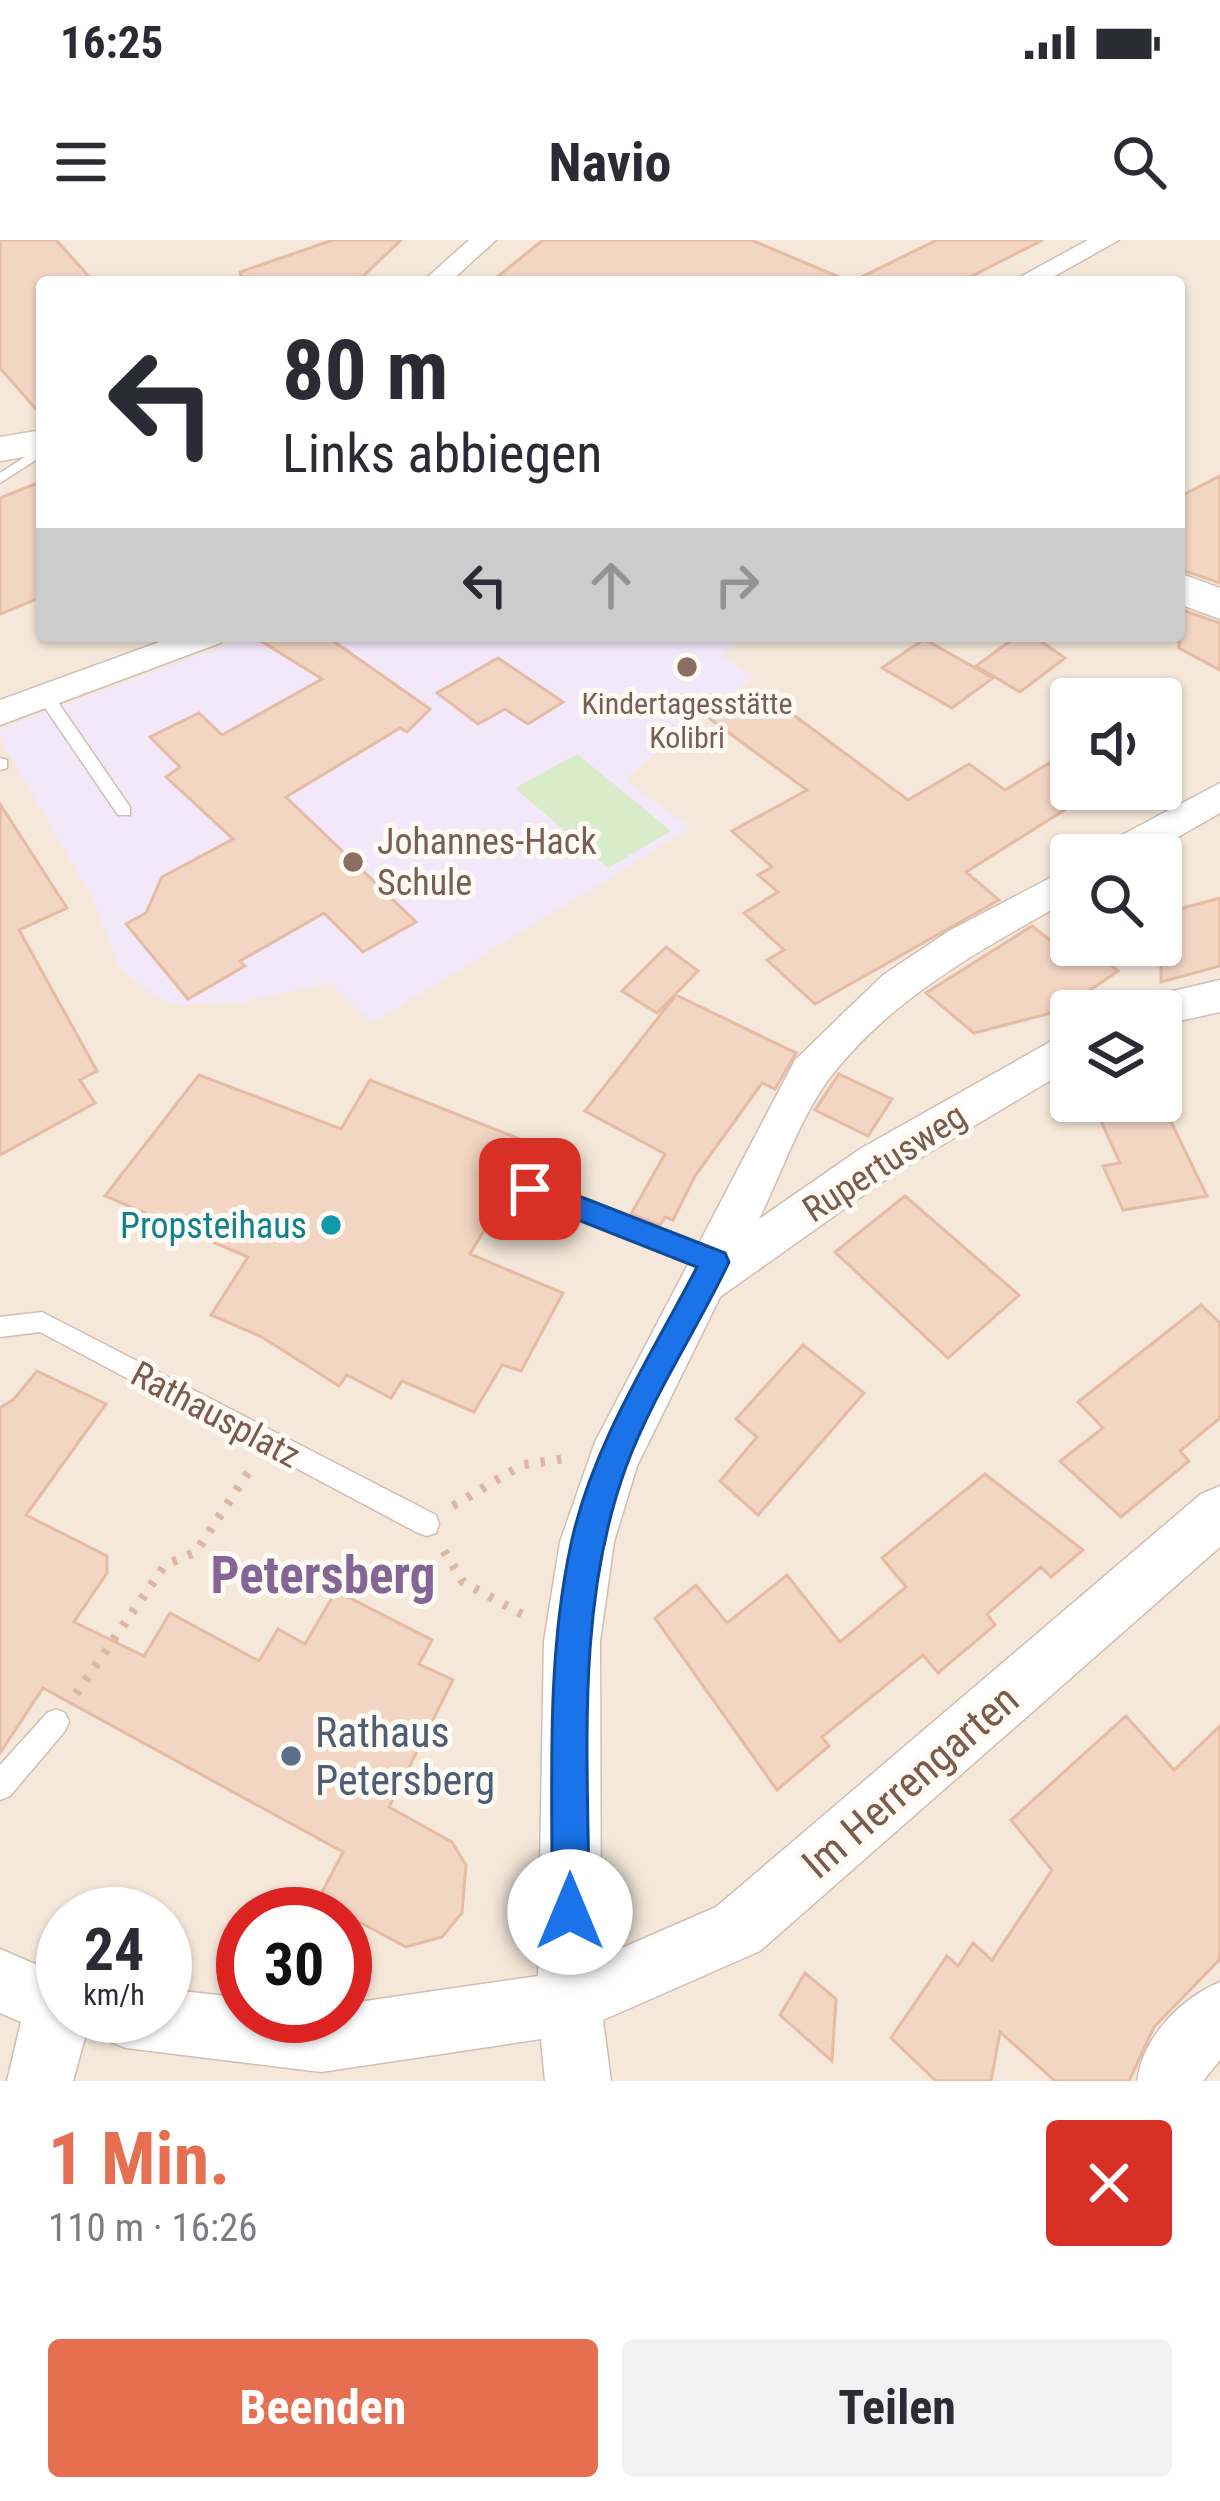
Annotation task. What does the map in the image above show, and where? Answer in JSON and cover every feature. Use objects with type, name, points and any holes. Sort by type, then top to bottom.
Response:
[{"type":"main road","points":[[0,449],[36,446]]},
{"type":"main road","points":[[1185,589],[1220,604]]},
{"type":"street","points":[[442,276],[484,240]]},
{"type":"street","points":[[1036,276],[1107,240]]},
{"type":"street","points":[[0,713],[192,642]]},
{"type":"street","points":[[1154,834],[1220,796]]},
{"type":"street","points":[[578,2081],[569,2003],[572,1641],[587,1542],[613,1460],[810,1072],[841,1032],[884,992],[1050,893]]},
{"type":"street","points":[[1182,1004],[1220,996]]},
{"type":"street","name":"Rupertusweg","points":[[708,1274],[876,1162],[1050,1059]]},
{"type":"street","name":"Im Herrengarten","points":[[192,2024],[321,2040],[569,2003],[738,1929],[1220,1512]]},
{"type":"street","points":[[1169,2081],[1172,2063],[1220,2014]]},
{"type":"street","points":[[40,2043],[40,2081]]},
{"type":"lane","points":[[0,478],[36,451]]},
{"type":"lane","points":[[45,696],[124,812]]},
{"type":"lane","points":[[530,1189],[708,1274]]},
{"type":"lane","name":"Rathausplatz","points":[[0,1328],[42,1322],[428,1524]]},
{"type":"lane","points":[[0,1786],[56,1722]]},
{"type":"path","points":[[56,1722],[165,1565],[196,1552],[268,1442]]},
{"type":"path","points":[[428,1524],[493,1477],[541,1456],[613,1460]]},
{"type":"path","points":[[464,1582],[509,1608]]},
{"type":"shaded area","points":[[0,240],[1220,240],[1220,2081],[0,2081]]},
{"type":"shaded area","name":"Johannes-Hack Schule","points":[[235,642],[741,642],[721,656],[754,677],[624,779],[691,828],[372,1023],[331,983],[241,1002],[176,1005],[155,997],[119,966],[92,897],[0,739],[0,729]]},
{"type":"green space","points":[[577,754],[671,831],[608,868],[515,788]]},
{"type":"building","points":[[0,240],[56,240],[89,276],[36,276],[36,409],[0,368]]},
{"type":"building","points":[[333,240],[401,240],[363,276],[241,276],[240,272]]},
{"type":"building","points":[[543,240],[751,240],[837,276],[498,276]]},
{"type":"building","points":[[937,240],[1043,240],[972,276],[863,276]]},
{"type":"building","points":[[1220,476],[1220,583],[1185,571],[1185,494]]},
{"type":"building","points":[[36,483],[36,599],[0,614],[0,498]]},
{"type":"building","points":[[1185,611],[1220,623],[1220,670],[1179,648],[1179,642],[1185,642]]},
{"type":"building","points":[[263,642],[335,642],[430,709],[407,732],[400,728],[286,797],[416,922],[363,952],[324,913],[240,961],[245,966],[188,999],[126,924],[146,913],[162,877],[233,839],[166,777],[180,767],[150,737],[199,713],[222,735],[322,679]]},
{"type":"building","points":[[920,642],[929,642],[993,678],[952,708],[882,668]]},
{"type":"building","points":[[1009,642],[1042,642],[1065,658],[1020,692],[976,666]]},
{"type":"building","points":[[498,658],[563,702],[528,724],[505,709],[478,724],[437,693]]},
{"type":"building","points":[[760,690],[908,800],[969,764],[1005,790],[1050,763],[1050,810],[1065,810],[966,872],[999,900],[815,1004],[767,960],[784,950],[744,913],[778,892],[758,875],[772,867],[732,831],[807,790],[710,719]]},
{"type":"building","points":[[0,804],[67,908],[19,930],[97,1071],[80,1080],[95,1103],[0,1155]]},
{"type":"building","points":[[1220,898],[1220,966],[1161,982],[1161,966],[1182,966],[1182,908]]},
{"type":"building","points":[[1032,926],[1050,940],[1050,966],[1112,966],[1118,971],[1090,990],[1050,990],[1050,1013],[974,1033],[926,993]]},
{"type":"building","points":[[666,947],[698,971],[657,1013],[622,991]]},
{"type":"building","points":[[676,995],[796,1053],[775,1089],[762,1083],[695,1176],[673,1220],[665,1217],[660,1225],[631,1214],[665,1154],[585,1111]]},
{"type":"building","points":[[839,1074],[892,1099],[868,1136],[815,1110]]},
{"type":"building","name":"Propsteihaus","points":[[199,1075],[341,1129],[370,1080],[535,1145],[470,1254],[563,1293],[521,1371],[502,1365],[474,1412],[402,1381],[391,1398],[347,1375],[339,1386],[262,1337],[211,1315],[248,1257],[105,1196]]},
{"type":"building","points":[[1101,1122],[1171,1122],[1207,1196],[1123,1210],[1103,1166],[1120,1163]]},
{"type":"building","points":[[905,1196],[1019,1295],[948,1358],[835,1252]]},
{"type":"building","points":[[1201,1305],[1220,1323],[1220,1418],[1180,1451],[1189,1461],[1121,1517],[1060,1461],[1103,1428],[1078,1402]]},
{"type":"building","points":[[803,1345],[864,1393],[758,1515],[720,1481],[757,1437],[736,1419]]},
{"type":"building","name":"Rathaus Petersberg","points":[[37,1371],[106,1404],[26,1515],[107,1556],[107,1573],[74,1622],[144,1656],[170,1613],[259,1661],[278,1629],[305,1644],[336,1591],[432,1640],[419,1664],[453,1680],[389,1807],[452,1842],[466,1865],[462,1913],[442,1937],[406,1947],[372,1929],[372,1887],[325,1887],[343,1852],[43,1688],[0,1753],[0,1408]]},
{"type":"building","points":[[985,1474],[1083,1550],[1051,1577],[1041,1567],[987,1614],[995,1625],[938,1673],[923,1655],[822,1737],[829,1746],[777,1790],[655,1618],[696,1585],[727,1623],[787,1575],[840,1642],[906,1587],[882,1558]]},
{"type":"building","points":[[1126,1716],[1174,1770],[1220,1726],[1220,1959],[1154,2027],[1129,2081],[1055,2081],[1000,2032],[991,2081],[936,2081],[891,2038],[947,1956],[958,1966],[973,1943],[992,1960],[1052,1870],[1011,1820]]},
{"type":"building","points":[[805,1973],[836,1999],[832,2061],[780,2015]]},
{"type":"place","name":"Kindertagesstätte Kolibri","points":[[687,667]]},
{"type":"place","name":"Johannes-Hack Schule","points":[[353,862]]},
{"type":"place","name":"Propsteihaus","points":[[331,1225]]},
{"type":"place","name":"Rathaus Petersberg","points":[[291,1756]]},
{"type":"district","name":"Petersberg","points":[[323,1575]]},
{"type":"route","points":[[530,1189],[715,1262],[613,1460],[587,1542],[572,1641],[570,1912]]}]
